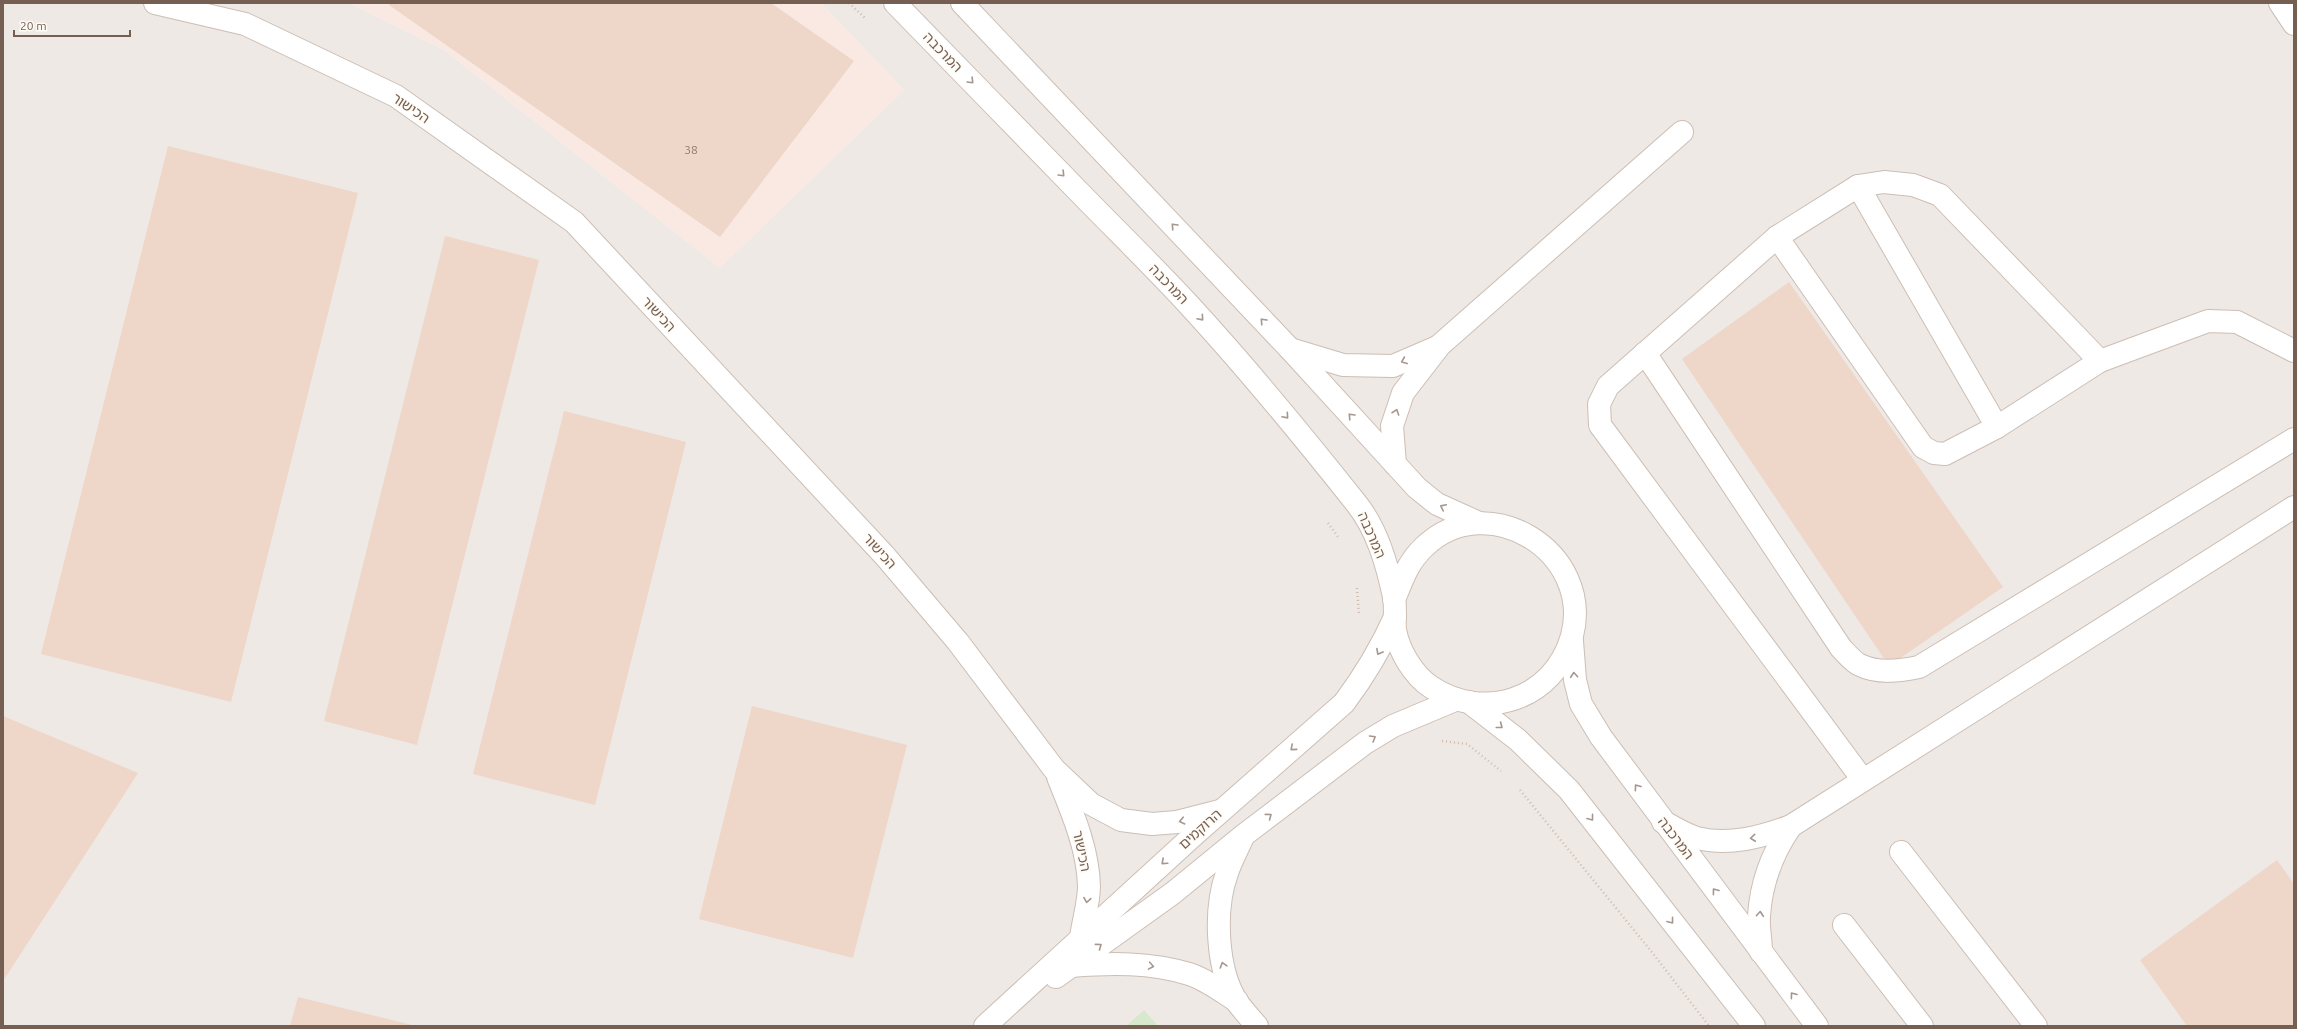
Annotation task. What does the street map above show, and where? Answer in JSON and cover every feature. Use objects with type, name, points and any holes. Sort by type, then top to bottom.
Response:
[{"type":"street","name":"הכישור","points":[[155,3],[245,24],[396,96],[574,222],[885,556],[958,642],[1054,769],[1091,804],[1121,820],[1152,824],[1164,823],[1220,811]]},
{"type":"street","name":"המרכבה","points":[[895,3],[1189,304],[1294,425],[1366,515],[1380,547],[1395,608],[1395,632],[1406,661],[1427,685],[1462,701]]},
{"type":"street","points":[[962,3],[1290,349],[1417,488],[1437,504],[1479,523],[1507,526],[1532,536],[1554,555],[1568,580],[1574,607],[1572,635],[1562,661],[1543,683],[1516,699],[1486,705],[1462,701],[1393,726],[1365,742],[1244,835],[1173,892],[988,1026]]},
{"type":"street","points":[[2280,3],[2294,24]]},
{"type":"street","points":[[1395,464],[1392,426],[1403,392],[1440,345],[1682,132]]},
{"type":"street","points":[[1863,780],[1600,426],[1599,404],[1608,386],[1777,237],[1858,186],[1884,182],[1913,185],[1940,195],[2100,361]]},
{"type":"street","points":[[1858,186],[1997,427]]},
{"type":"street","points":[[1777,237],[1923,447],[1934,453],[1945,454],[1997,427],[2100,361],[2208,321],[2237,322],[2294,351]]},
{"type":"street","points":[[1290,349],[1343,365],[1393,366],[1440,345]]},
{"type":"street","points":[[1645,353],[1841,648],[1859,665],[1883,671],[1902,671],[1919,667],[2294,439]]},
{"type":"street","points":[[1663,822],[1696,838],[1725,841],[1760,837],[1790,826],[2294,507]]},
{"type":"street","name":"הרוקמים","points":[[985,1026],[1220,811],[1344,703],[1364,677],[1380,650],[1395,608],[1405,571],[1424,546],[1451,529],[1479,523]]},
{"type":"street","name":"המרכבה","points":[[1572,635],[1575,680],[1581,704],[1601,737],[1816,1026]]},
{"type":"street","points":[[1462,701],[1518,740],[1569,790],[1754,1026]]},
{"type":"street","name":"הכישור","points":[[1054,769],[1074,816],[1086,857],[1089,887],[1081,938]]},
{"type":"street","points":[[1762,952],[1759,916],[1763,888],[1777,847],[1790,826]]},
{"type":"street","points":[[1244,835],[1226,873],[1221,899],[1219,931],[1222,962],[1237,1001],[1257,1026]]},
{"type":"street","points":[[1902,852],[2036,1026]]},
{"type":"street","points":[[1844,925],[1922,1026]]},
{"type":"street","points":[[1071,966],[1116,963],[1150,965],[1190,974],[1237,1001]]},
{"type":"path","points":[[849,3],[872,25]]},
{"type":"path","points":[[1327,522],[1341,541]]},
{"type":"path","points":[[1357,583],[1360,613],[1357,620]]},
{"type":"path","points":[[1440,741],[1467,744],[1507,776]]},
{"type":"path","points":[[1518,786],[1651,951],[1708,1026]]},
{"type":"shaded area","points":[[3,3],[349,3],[444,50],[720,268],[904,90],[821,3],[2294,3],[2294,1026],[3,1026]]},
{"type":"shaded area","points":[[349,3],[821,3],[904,90],[720,268],[444,50]]},
{"type":"green space","points":[[1144,1010],[1158,1026],[1126,1026]]},
{"type":"building","points":[[390,3],[771,3],[854,61],[720,237],[389,5]]},
{"type":"building","points":[[168,146],[358,193],[231,702],[41,654]]},
{"type":"building","points":[[445,236],[539,260],[417,745],[324,721]]},
{"type":"building","points":[[1789,282],[2003,587],[1889,666],[1682,359]]},
{"type":"building","points":[[564,411],[686,442],[595,805],[473,774]]},
{"type":"building","points":[[752,706],[907,745],[853,958],[699,919]]},
{"type":"building","points":[[3,716],[138,773],[3,981]]},
{"type":"building","points":[[2277,860],[2294,884],[2294,1026],[2187,1026],[2140,960]]},
{"type":"building","points":[[298,997],[412,1025],[412,1026],[290,1026]]}]
